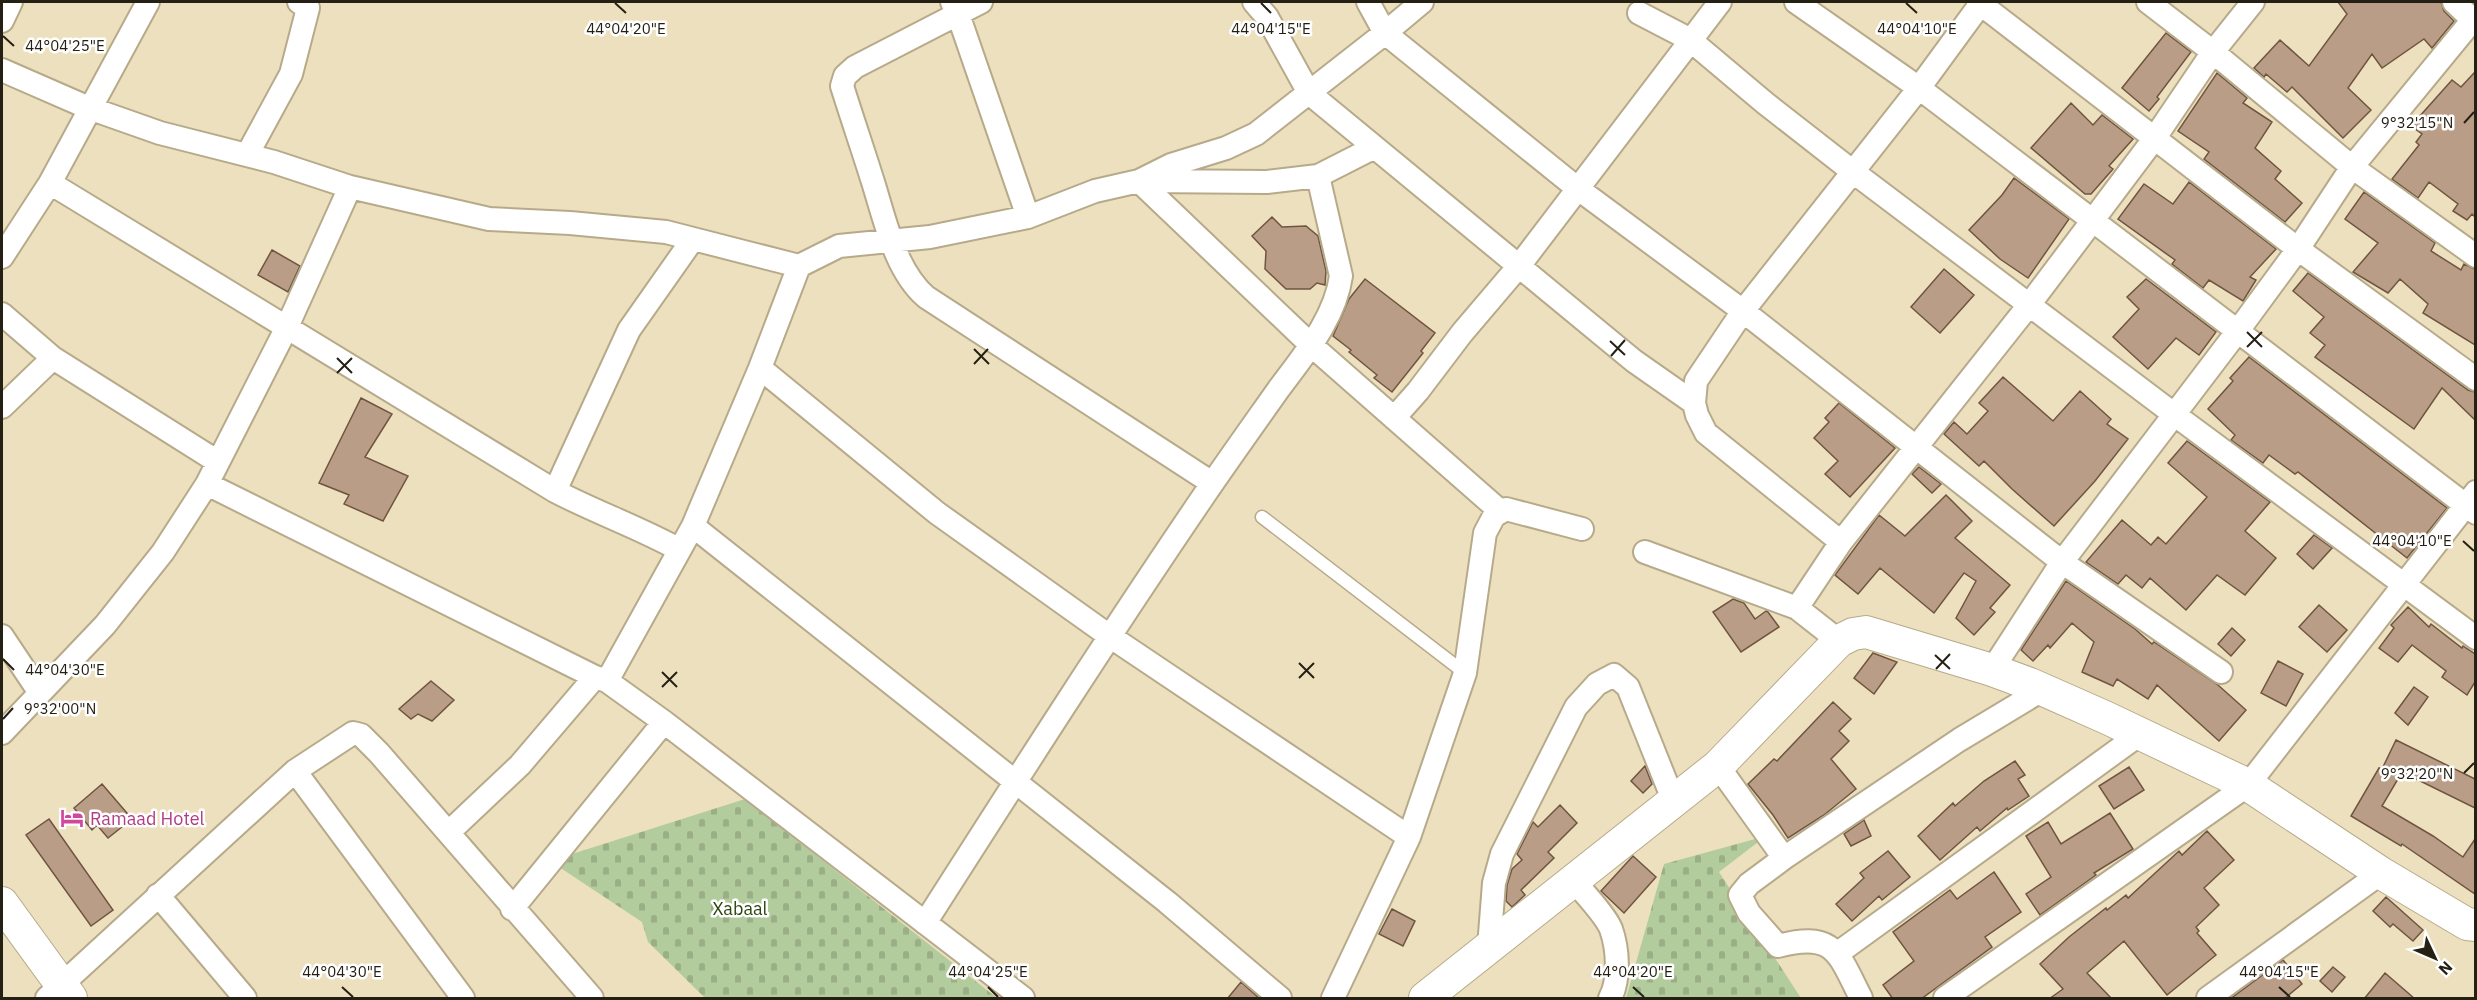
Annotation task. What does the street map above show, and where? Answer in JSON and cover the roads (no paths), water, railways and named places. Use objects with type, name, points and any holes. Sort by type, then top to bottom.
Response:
[{"type":"street","points":[[2,21],[11,2]]},
{"type":"street","points":[[2,257],[50,183],[148,2]]},
{"type":"street","points":[[247,155],[291,74],[308,8],[299,2]]},
{"type":"street","points":[[981,2],[955,8],[855,67],[845,76],[842,86],[892,242],[909,277],[926,297],[1212,483]]},
{"type":"street","points":[[1254,2],[1267,17],[1309,93],[1634,361],[1694,403]]},
{"type":"street","points":[[1368,2],[1385,33],[1577,188],[1743,311],[2062,562],[2221,672]]},
{"type":"street","points":[[1139,181],[1171,165],[1226,148],[1256,134],[1422,2]]},
{"type":"street","points":[[1394,418],[1519,266],[1631,121],[1689,39],[1720,2]]},
{"type":"street","points":[[1797,2],[1919,88],[2094,220],[2237,333],[2472,504],[2248,785],[1945,999]]},
{"type":"street","points":[[1840,542],[1706,433],[1694,403],[1696,381],[1743,311],[1919,88],[1980,2],[2298,249],[2475,379]]},
{"type":"street","points":[[2148,2],[2213,52],[2352,167],[2475,256]]},
{"type":"street","points":[[1797,608],[1840,542],[2030,305],[2154,139],[2213,52],[2253,2]]},
{"type":"street","points":[[1992,670],[2062,562],[2237,333],[2298,249],[2352,167],[2474,18],[2454,2]]},
{"type":"street","points":[[955,8],[1028,217]]},
{"type":"street","points":[[1639,13],[1689,39],[1765,103],[1852,171],[2475,638]]},
{"type":"street","points":[[2,69],[89,108],[159,132],[247,155],[350,188],[489,219],[570,223],[666,232],[799,266],[839,246],[892,242],[1028,217],[1095,191],[1139,181],[1267,182],[1318,176],[1373,148]]},
{"type":"street","points":[[925,922],[1108,635],[1212,483],[1311,345],[1339,293],[1341,276],[1318,176]]},
{"type":"street","points":[[1139,181],[1311,345],[1500,511]]},
{"type":"street","points":[[50,183],[555,491],[594,512],[647,532],[678,549]]},
{"type":"street","points":[[2,733],[105,625],[163,552],[207,484],[287,327],[350,188]]},
{"type":"street","points":[[555,491],[629,330],[693,239]]},
{"type":"street","points":[[448,832],[520,765],[601,679],[693,526],[760,368],[799,266]]},
{"type":"street","points":[[2,314],[53,358],[218,462]]},
{"type":"street","points":[[2,407],[53,358]]},
{"type":"street","points":[[760,368],[937,513],[1108,635],[1409,837]]},
{"type":"street","points":[[207,484],[601,679],[664,722],[1023,999]]},
{"type":"street","points":[[1333,999],[1409,837],[1464,673],[1485,533],[1494,516],[1506,509],[1582,529]]},
{"type":"street","points":[[693,526],[1167,902],[1280,999]]},
{"type":"street","points":[[1645,552],[1797,608],[1839,640]]},
{"type":"street","points":[[1425,999],[1718,766],[1839,640],[1852,634],[1866,632],[1992,670],[2042,690],[2248,785],[2381,873],[2467,924],[2475,925]]},
{"type":"street","points":[[2,636],[40,693]]},
{"type":"street","points":[[1489,947],[1494,883],[1502,854],[1576,707],[1597,684],[1614,675],[1628,687],[1674,802]]},
{"type":"street","points":[[1861,999],[1838,953],[1820,941],[1799,940],[1778,946],[1749,913],[1740,895],[1749,884],[1784,858],[1959,740],[2042,690]]},
{"type":"street","points":[[512,909],[664,722]]},
{"type":"street","points":[[2,903],[59,994],[158,895],[295,771],[345,737],[353,734],[361,735],[592,999]]},
{"type":"street","points":[[1838,953],[2140,734]]},
{"type":"street","points":[[1718,766],[1784,858]]},
{"type":"street","points":[[295,771],[463,999]]},
{"type":"street","points":[[2208,999],[2381,873]]},
{"type":"street","points":[[1574,880],[1610,928],[1617,960],[1613,993],[1610,999]]},
{"type":"street","points":[[158,895],[245,999]]},
{"type":"lane","points":[[1262,517],[1464,673]]},
{"type":"place","name":"Ramaad Hotel","points":[[72,818]]},
{"type":"park label","name":"Xabaal","points":[[740,908]]}]
